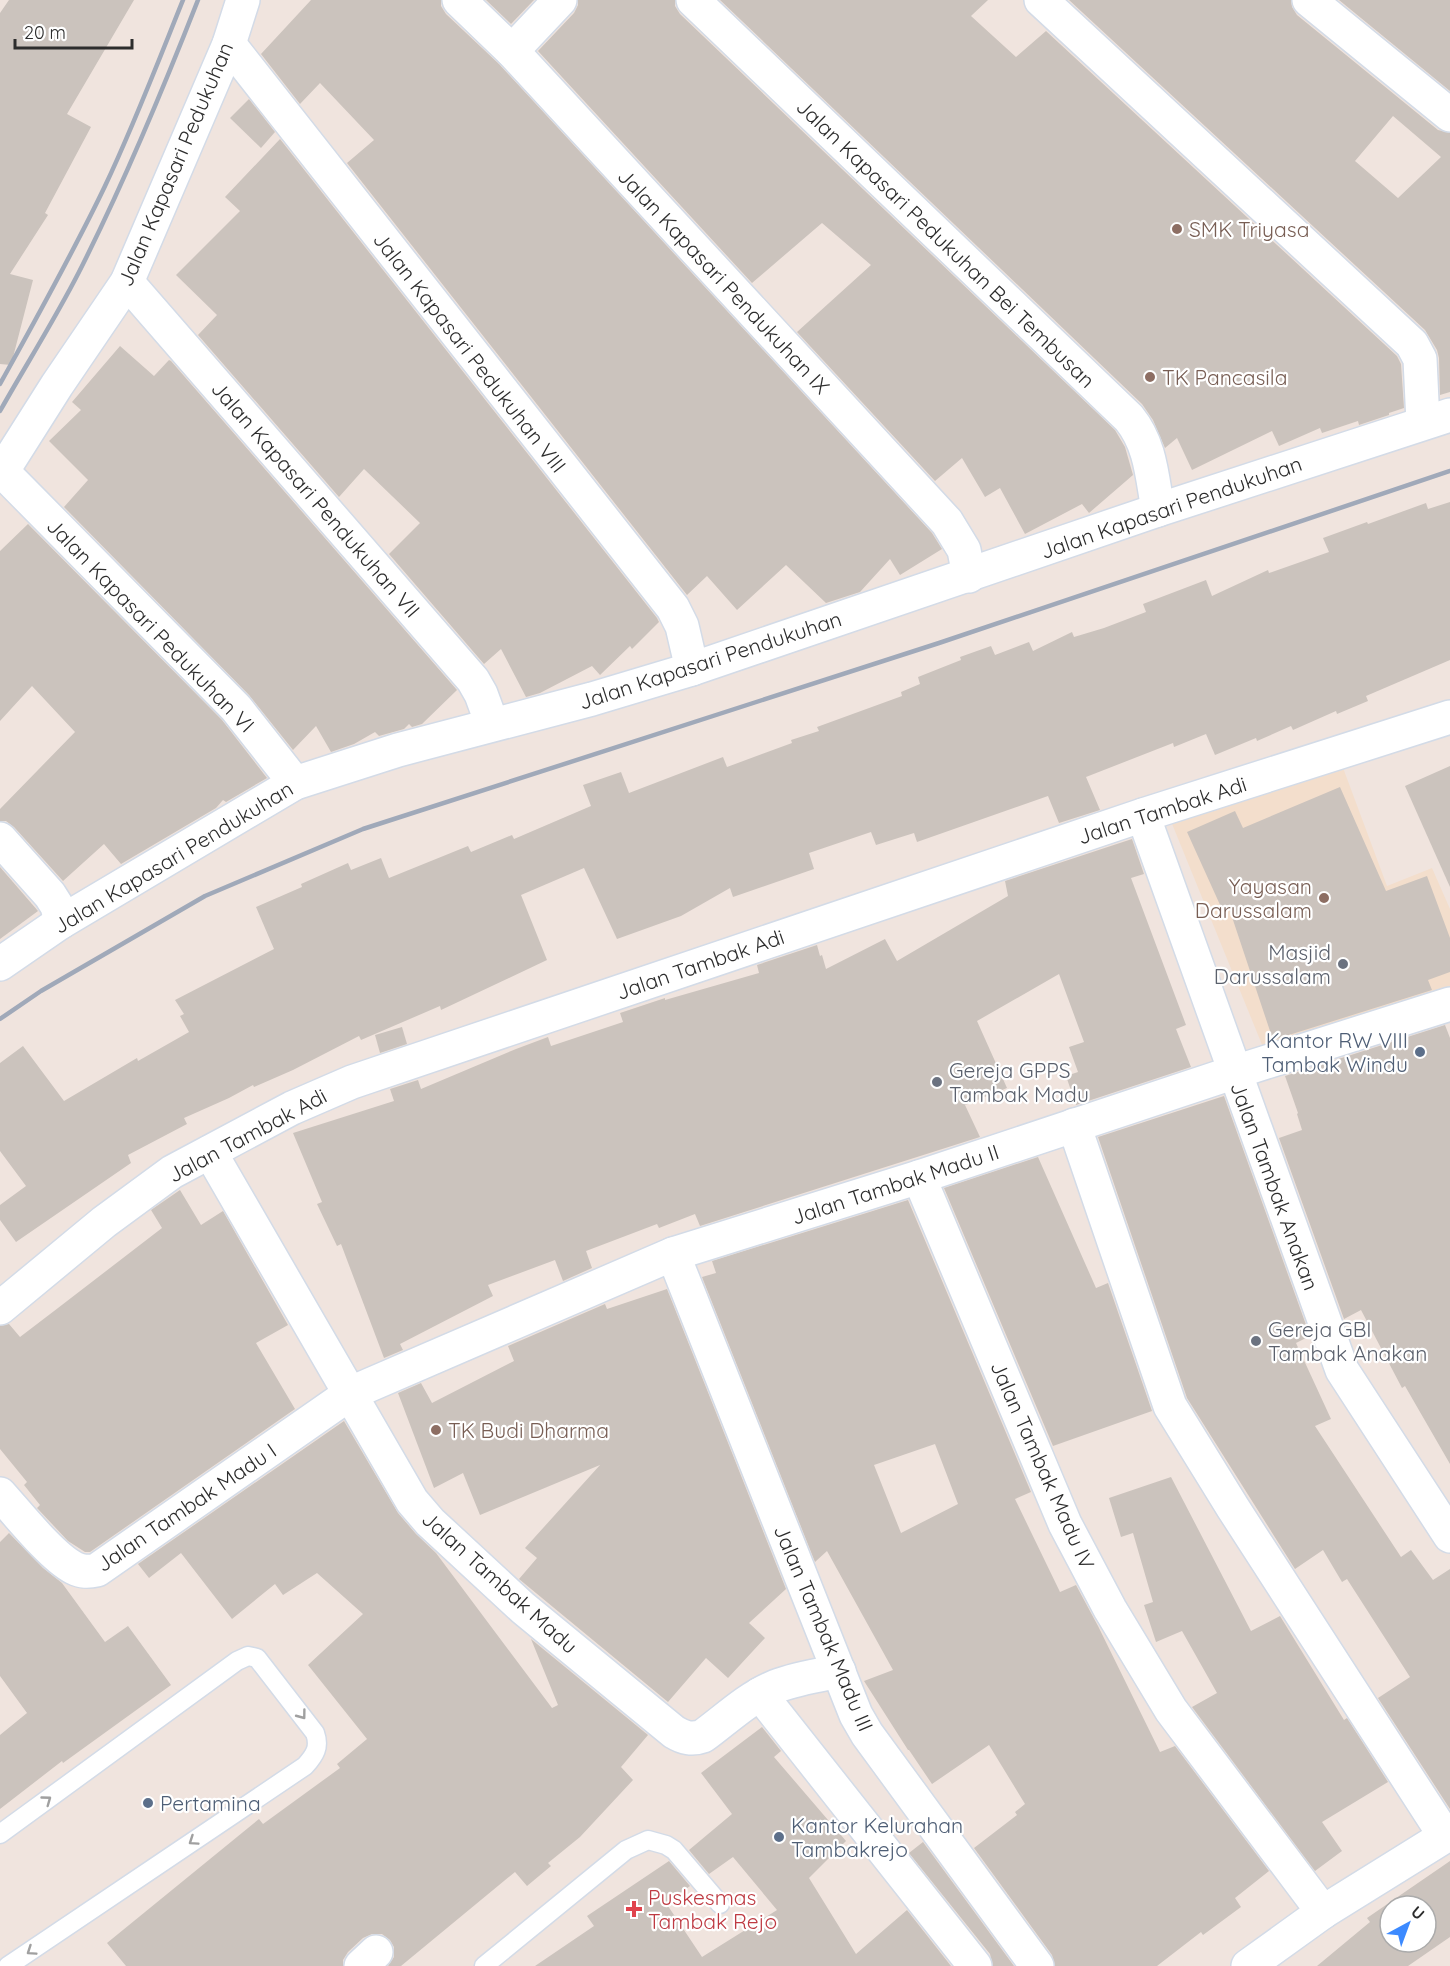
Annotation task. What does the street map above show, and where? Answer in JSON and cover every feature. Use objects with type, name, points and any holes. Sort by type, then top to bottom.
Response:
[{"type":"street","name":"Jalan Kapasari Pedukuhan","points":[[1,473],[127,282],[229,44],[243,0]]},
{"type":"street","name":"Jalan Kapasari Pendukuhan IX","points":[[459,0],[512,51],[947,522],[963,550],[969,576]]},
{"type":"street","points":[[512,51],[560,0]]},
{"type":"street","name":"Jalan Kapasari Pedukuhan Bei Tembusan","points":[[693,0],[1129,418],[1138,429],[1148,449],[1158,510]]},
{"type":"street","points":[[1041,0],[1412,344],[1420,358],[1437,419]]},
{"type":"street","points":[[1309,0],[1450,115]]},
{"type":"street","name":"Jalan Kapasari Pedukuhan VIII","points":[[229,44],[673,608],[682,626],[692,669]]},
{"type":"street","name":"Jalan Kapasari Pendukuhan VII","points":[[127,282],[473,680],[492,724]]},
{"type":"street","name":"Jalan Kapasari Pendukuhan","points":[[0,964],[61,922],[295,783],[398,750],[592,699],[692,669],[1158,510],[1437,419]]},
{"type":"street","name":"Jalan Kapasari Pedukuhan VI","points":[[1,473],[236,708],[295,783]]},
{"type":"street","name":"Jalan Tambak Adi","points":[[0,1308],[172,1172],[292,1108],[352,1082],[1143,815],[1450,717]]},
{"type":"street","name":"Jalan Tambak Anakan","points":[[1143,815],[1342,1370],[1450,1536]]},
{"type":"street","points":[[0,838],[50,895],[57,906],[61,922]]},
{"type":"street","name":"Jalan Tambak Madu II","points":[[351,1393],[673,1254],[919,1177],[1235,1072],[1450,1004]]},
{"type":"street","points":[[1074,1125],[1170,1406],[1233,1508],[1448,1834],[1323,1912],[1248,1966]]},
{"type":"street","name":"Jalan Tambak Madu","points":[[210,1152],[412,1501],[423,1515],[523,1608],[674,1732],[687,1738],[703,1736],[760,1694],[779,1685],[839,1671]]},
{"type":"street","name":"Jalan Tambak Madu IV","points":[[919,1177],[1065,1524],[1110,1609],[1171,1710],[1323,1912]]},
{"type":"street","name":"Jalan Tambak Madu III","points":[[673,1254],[856,1714],[867,1734],[1037,1966]]},
{"type":"street","name":"Jalan Tambak Madu I","points":[[0,1494],[52,1551],[67,1564],[89,1572],[97,1570],[351,1393]]},
{"type":"street","points":[[760,1694],[975,1966]]},
{"type":"lane","points":[[0,1834],[237,1661],[248,1656],[256,1658],[266,1669],[315,1732],[316,1752],[305,1766],[8,1966]]},
{"type":"lane","points":[[484,1966],[619,1856],[640,1842],[648,1840],[674,1850],[720,1904]]},
{"type":"shaded area","name":"Yayasan Darussalam","points":[[1339,757],[1387,886],[1432,868],[1450,909],[1450,987],[1352,1025],[1265,1052],[1166,809]]},
{"type":"building","points":[[9,0],[134,0],[67,114],[91,127],[45,213],[48,215],[10,274],[33,280],[11,365],[0,364],[0,13]]},
{"type":"building","points":[[311,0],[441,0],[441,6],[446,14],[499,64],[932,533],[942,549],[900,575],[890,559],[860,592],[826,603],[786,565],[737,610],[707,576],[687,595],[347,163],[374,140],[320,83],[300,104],[261,54]]},
{"type":"building","points":[[486,0],[534,0],[511,24]]},
{"type":"building","points":[[578,0],[675,0],[675,6],[680,14],[1115,430],[1125,447],[1133,475],[1089,513],[1082,504],[1025,534],[1000,488],[985,497],[962,458],[935,481],[797,332],[871,265],[822,223],[752,283],[538,51],[574,13]]},
{"type":"building","points":[[720,0],[988,0],[971,16],[1016,57],[1046,31],[1397,356],[1401,364],[1404,408],[1359,425],[1358,421],[1322,433],[1320,428],[1279,446],[1272,431],[1192,470],[1177,438],[1165,448],[1153,420],[1142,404]]},
{"type":"building","points":[[1069,0],[1291,0],[1297,15],[1438,130],[1450,133],[1450,392],[1440,395],[1439,358],[1425,330]],"holes":[[[1393,116],[1441,157],[1398,198],[1355,161]]]},
{"type":"building","points":[[1339,0],[1450,0],[1450,91]]},
{"type":"building","points":[[249,99],[275,132],[261,148],[230,118]]},
{"type":"building","points":[[280,139],[657,618],[659,622],[632,649],[630,646],[600,675],[592,666],[540,693],[526,697],[501,649],[484,664],[389,554],[420,523],[364,469],[339,497],[198,335],[217,315],[176,275],[240,211],[225,197]]},
{"type":"building","points":[[120,346],[154,376],[169,360],[171,361],[457,690],[422,724],[412,727],[409,724],[404,729],[379,736],[375,732],[354,744],[331,752],[316,726],[293,750],[249,695],[64,507],[88,480],[49,441],[81,410],[72,402]]},
{"type":"building","points":[[1450,502],[1450,660],[1366,696],[1368,701],[1337,714],[1336,711],[1293,730],[1291,726],[1257,741],[1256,738],[1215,755],[1206,734],[1174,747],[1173,743],[1086,777],[1100,810],[1059,823],[1048,796],[917,842],[914,833],[876,845],[871,832],[809,853],[814,869],[733,897],[730,888],[681,916],[617,939],[584,868],[521,895],[547,960],[441,1010],[440,1006],[361,1040],[359,1036],[293,1070],[254,1087],[253,1085],[184,1118],[187,1124],[128,1155],[131,1163],[16,1242],[0,1220],[0,1205],[26,1186],[0,1151],[0,1063],[23,1046],[64,1101],[137,1058],[138,1061],[189,1032],[180,1016],[184,1014],[175,1000],[274,949],[256,907],[302,887],[301,884],[348,863],[351,870],[381,858],[389,878],[468,846],[471,852],[512,835],[514,839],[591,806],[583,785],[621,772],[629,793],[723,757],[727,767],[792,743],[791,740],[819,731],[817,727],[902,696],[901,692],[920,684],[918,677],[961,660],[960,657],[991,646],[995,655],[1029,642],[1033,651],[1072,632],[1074,637],[1146,612],[1143,604],[1206,580],[1212,596],[1268,570],[1269,573],[1329,552],[1323,538],[1426,503],[1428,509]]},
{"type":"building","points":[[28,524],[222,720],[267,778],[226,802],[223,800],[216,808],[121,864],[104,844],[63,881],[14,827],[6,821],[0,821],[0,809],[75,732],[32,686],[0,721],[0,551]]},
{"type":"building","points":[[1450,766],[1450,887],[1405,786]]},
{"type":"building","name":"Yayasan Darussalam","points":[[1340,787],[1386,891],[1427,876],[1450,938],[1450,972],[1428,980],[1432,990],[1273,1040],[1228,905],[1221,907],[1187,832],[1235,811],[1243,828]]},
{"type":"building","points":[[1132,839],[1144,874],[1131,878],[1186,1025],[1176,1029],[1191,1067],[1076,1105],[1066,1076],[1078,1072],[1069,1047],[1084,1042],[1059,974],[977,1021],[1007,1088],[965,1105],[980,1137],[700,1226],[695,1214],[659,1228],[657,1224],[586,1251],[592,1268],[563,1281],[555,1260],[488,1285],[493,1296],[400,1344],[403,1350],[384,1358],[341,1244],[337,1246],[317,1204],[322,1202],[293,1133],[394,1101],[390,1089],[418,1080],[421,1089],[548,1037],[551,1046],[623,1022],[620,1013],[665,998],[665,1000],[759,973],[757,965],[817,945],[826,969],[885,939],[897,961],[1008,896],[1005,881]]},
{"type":"building","points":[[0,867],[38,911],[0,939]]},
{"type":"building","points":[[1445,1025],[1450,1038],[1450,1464],[1405,1386],[1402,1388],[1361,1310],[1344,1319],[1279,1138],[1302,1130],[1285,1076]]},
{"type":"building","points":[[402,1027],[407,1044],[380,1053],[375,1035]]},
{"type":"building","points":[[1224,1096],[1310,1336],[1296,1343],[1331,1419],[1315,1426],[1401,1557],[1411,1550],[1433,1580],[1450,1569],[1450,1809],[1378,1698],[1410,1677],[1347,1579],[1342,1582],[1323,1550],[1295,1569],[1187,1398],[1098,1137]]},
{"type":"building","points":[[1038,1157],[1096,1288],[1108,1283],[1152,1411],[1053,1446],[944,1188]]},
{"type":"building","points":[[180,1190],[201,1225],[223,1211],[288,1325],[256,1343],[295,1409],[90,1552],[85,1552],[68,1541],[37,1508],[40,1505],[24,1485],[27,1482],[0,1449],[0,1326],[9,1324],[20,1337],[162,1228],[151,1210]]},
{"type":"building","points":[[908,1200],[1031,1492],[1015,1499],[1060,1592],[1076,1585],[1160,1752],[1175,1746],[1269,1871],[1235,1898],[1241,1907],[1203,1935],[1201,1932],[1157,1966],[1055,1966],[1052,1955],[974,1848],[1017,1815],[1015,1812],[1025,1804],[989,1745],[932,1784],[864,1681],[893,1670],[827,1551],[815,1562],[702,1277],[716,1273],[712,1261]],"holes":[[[935,1444],[958,1504],[901,1533],[874,1465]]]},
{"type":"building","points":[[667,1289],[786,1589],[749,1623],[765,1638],[728,1678],[706,1658],[668,1702],[519,1579],[537,1558],[525,1548],[600,1465],[480,1515],[463,1473],[434,1488],[398,1393],[421,1383],[432,1403],[514,1361],[508,1346],[605,1304],[607,1309]]},
{"type":"building","points":[[344,1421],[398,1513],[436,1553],[552,1708],[558,1705],[531,1639],[648,1735],[621,1767],[633,1780],[580,1837],[548,1863],[551,1866],[527,1886],[515,1872],[401,1966],[388,1966],[394,1957],[394,1947],[390,1940],[382,1934],[372,1934],[363,1938],[348,1952],[343,1960],[343,1966],[126,1966],[107,1943],[259,1819],[263,1824],[340,1768],[337,1764],[367,1739],[308,1665],[363,1614],[317,1573],[283,1595],[275,1584],[232,1619],[181,1553],[149,1578],[138,1564]]},
{"type":"building","points":[[1171,1477],[1251,1631],[1280,1616],[1344,1720],[1347,1718],[1388,1782],[1322,1822],[1342,1851],[1315,1871],[1192,1707],[1217,1693],[1182,1631],[1156,1642],[1144,1605],[1153,1602],[1133,1533],[1121,1537],[1109,1498]]},
{"type":"building","points":[[9,1533],[43,1568],[62,1583],[105,1642],[128,1626],[171,1685],[63,1763],[62,1761],[0,1809],[0,1735],[27,1713],[0,1676],[0,1542]]},
{"type":"building","points":[[762,1727],[781,1751],[774,1757],[846,1841],[809,1878],[856,1954],[907,1910],[951,1966],[535,1966],[594,1926],[587,1916],[669,1861],[690,1886],[666,1903],[702,1957],[777,1910],[733,1857],[709,1874],[689,1850],[732,1814],[701,1773]]},
{"type":"building","points":[[923,1842],[1014,1966],[993,1966],[990,1954],[909,1853]]},
{"type":"building","points":[[1450,1861],[1450,1937],[1438,1945],[1438,1894],[1402,1894]]},
{"type":"building","points":[[1378,1910],[1378,1954],[1425,1954],[1408,1966],[1317,1966],[1370,1922],[1367,1918]]},
{"type":"railway","points":[[0,384],[105,186],[136,117],[183,0]]},
{"type":"railway","points":[[0,411],[96,239],[142,137],[198,0]]},
{"type":"railway","points":[[0,1019],[41,991],[205,896],[363,829],[939,643],[1450,471]]},
{"type":"place","name":"SMK Triyasa","points":[[1177,229]]},
{"type":"place","name":"TK Pancasila","points":[[1150,377]]},
{"type":"place","name":"Yayasan Darussalam","points":[[1324,898]]},
{"type":"place","name":"Masjid Darussalam","points":[[1343,964]]},
{"type":"place","name":"Kantor RW VIII Tambak Windu","points":[[1420,1052]]},
{"type":"place","name":"Gereja GPPS Tambak Madu","points":[[937,1082]]},
{"type":"place","name":"Gereja GBI Tambak Anakan","points":[[1256,1341]]},
{"type":"place","name":"TK Budi Dharma","points":[[436,1430]]},
{"type":"place","name":"Pertamina","points":[[148,1803]]},
{"type":"place","name":"Kantor Kelurahan Tambakrejo","points":[[779,1837]]},
{"type":"place","name":"Puskesmas Tambak Rejo","points":[[634,1909]]}]
